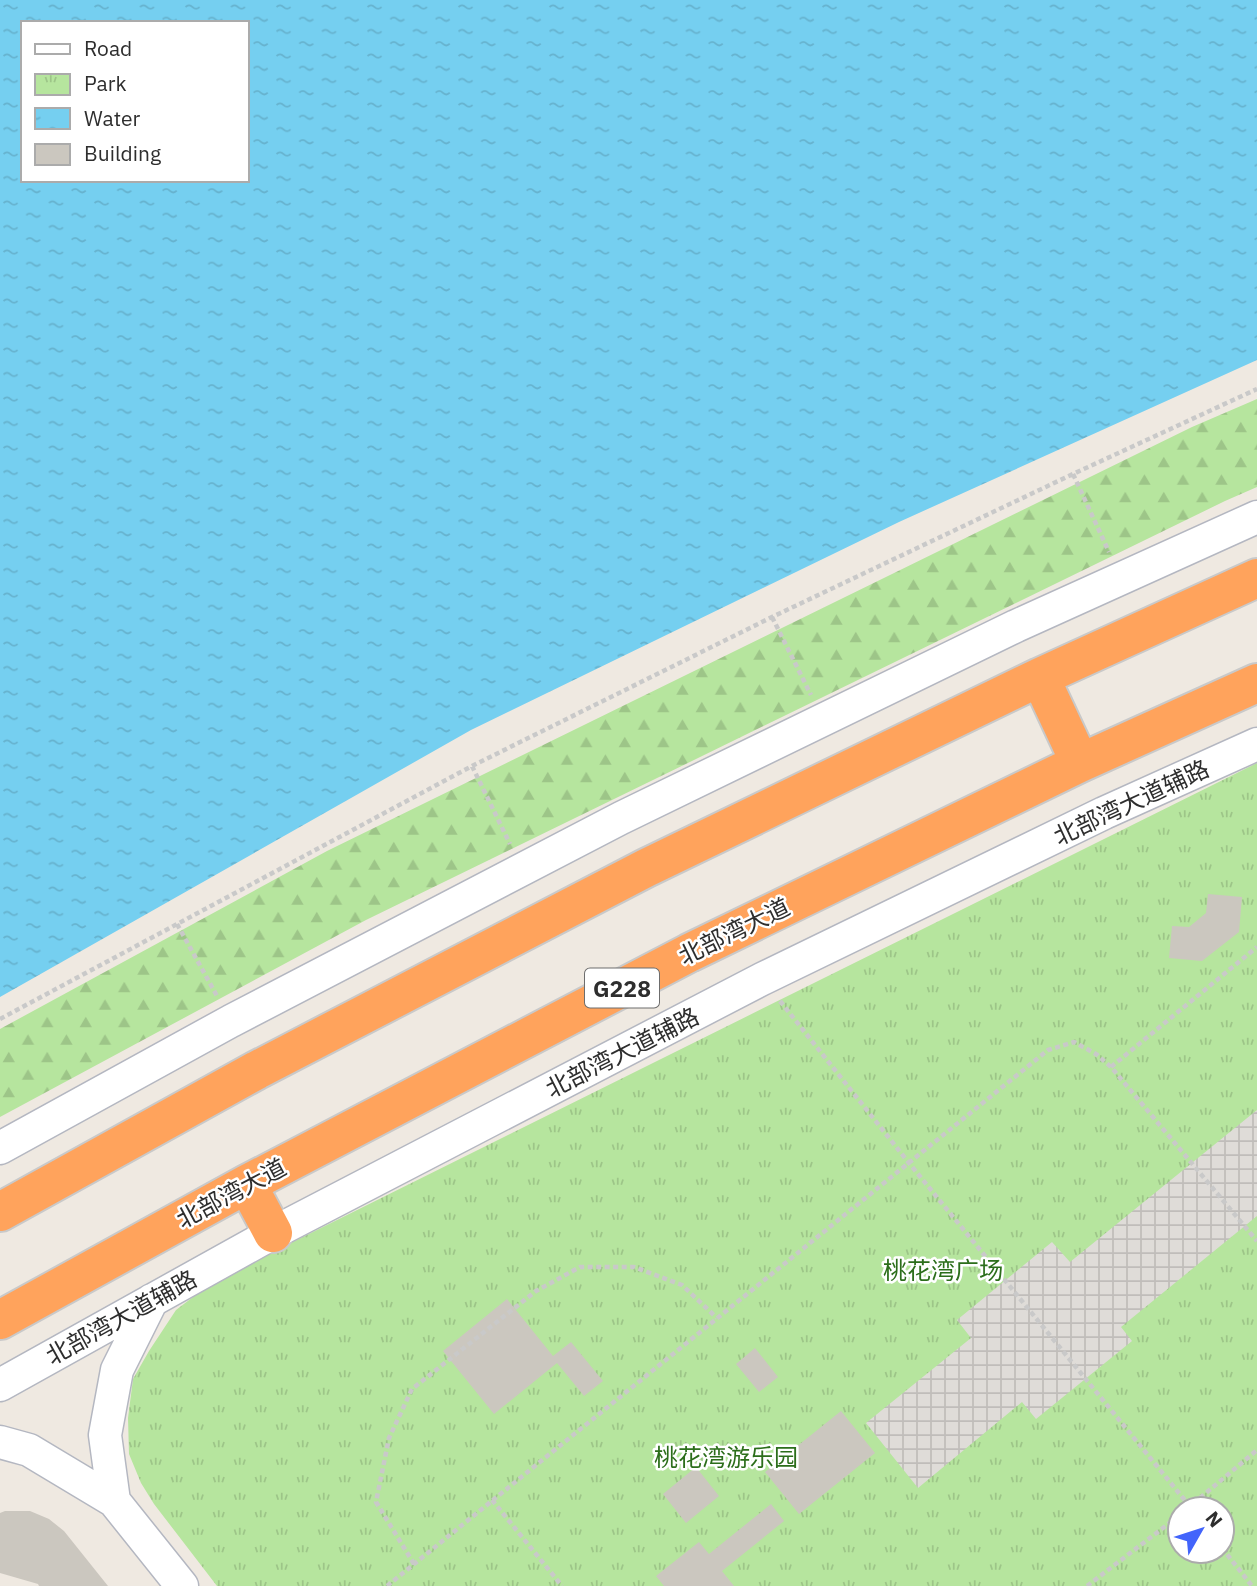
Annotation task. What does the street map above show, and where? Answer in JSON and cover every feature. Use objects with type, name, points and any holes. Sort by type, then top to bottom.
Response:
[{"type":"highway","points":[[0,1212],[257,1070],[634,875],[1040,677],[1257,578]]},
{"type":"highway","points":[[1040,677],[1080,763]]},
{"type":"highway","name":"北部湾大道","points":[[0,1320],[247,1184],[689,953],[1080,763],[1257,683]]},
{"type":"highway","points":[[247,1184],[273,1233]]},
{"type":"main road","points":[[0,1148],[231,1021],[621,818],[1016,626],[1257,517]]},
{"type":"main road","name":"北部湾大道辅路","points":[[0,1385],[273,1233],[762,979],[1104,813],[1257,744]]},
{"type":"main road","points":[[114,1501],[105,1435],[107,1422],[117,1370],[152,1300]]},
{"type":"main road","points":[[0,1442],[29,1450],[114,1501],[182,1586]]},
{"type":"path","points":[[0,1019],[472,766],[772,617],[1257,389]]},
{"type":"path","points":[[1073,474],[1121,578]]},
{"type":"path","points":[[772,617],[824,720]]},
{"type":"path","points":[[472,766],[522,869]]},
{"type":"path","points":[[177,924],[231,1021]]},
{"type":"path","points":[[1111,1067],[1257,947]]},
{"type":"path","points":[[762,979],[1179,1495]]},
{"type":"path","points":[[387,1586],[1048,1049],[1074,1042],[1096,1054],[1111,1067],[1257,1241]]},
{"type":"path","points":[[414,1564],[376,1502],[389,1438],[412,1389],[536,1291],[580,1267],[634,1267],[682,1284],[717,1318]]},
{"type":"path","points":[[1205,1495],[1257,1450]]},
{"type":"path","points":[[492,1500],[562,1586]]},
{"type":"path","points":[[1087,1586],[1166,1526]]},
{"type":"path","points":[[1235,1565],[1252,1586]]},
{"type":"green space","points":[[1257,399],[1257,487],[366,920],[0,1117],[0,1029],[327,851],[1192,427]]},
{"type":"green space","name":"桃花湾广场","points":[[1257,763],[1257,1586],[217,1586],[154,1504],[141,1483],[129,1454],[128,1418],[133,1379],[176,1310],[214,1281]]},
{"type":"shaded area","points":[[1257,1110],[1257,1216],[1121,1327],[1132,1341],[1036,1419],[1022,1402],[918,1488],[866,1423],[971,1338],[957,1320],[1052,1242],[1070,1262]]},
{"type":"water","points":[[0,0],[1257,0],[1257,360],[899,522],[471,730],[0,997]]},
{"type":"building","points":[[1208,894],[1242,897],[1239,932],[1202,961],[1169,958],[1172,926],[1189,927],[1206,913]]},
{"type":"building","points":[[507,1299],[553,1356],[571,1342],[603,1381],[584,1396],[557,1363],[494,1414],[443,1351]]},
{"type":"building","points":[[755,1348],[778,1377],[759,1392],[736,1364]]},
{"type":"building","points":[[841,1411],[875,1453],[799,1514],[765,1472]]},
{"type":"building","points":[[696,1467],[719,1496],[686,1523],[663,1494]]},
{"type":"building","points":[[771,1504],[784,1521],[722,1571],[734,1586],[664,1586],[656,1576],[699,1542],[709,1554]]},
{"type":"building","points":[[30,1511],[49,1519],[64,1531],[108,1586],[39,1586],[0,1573],[0,1513]]},
{"type":"park label","name":"桃花湾游乐园","points":[[726,1457]]}]
